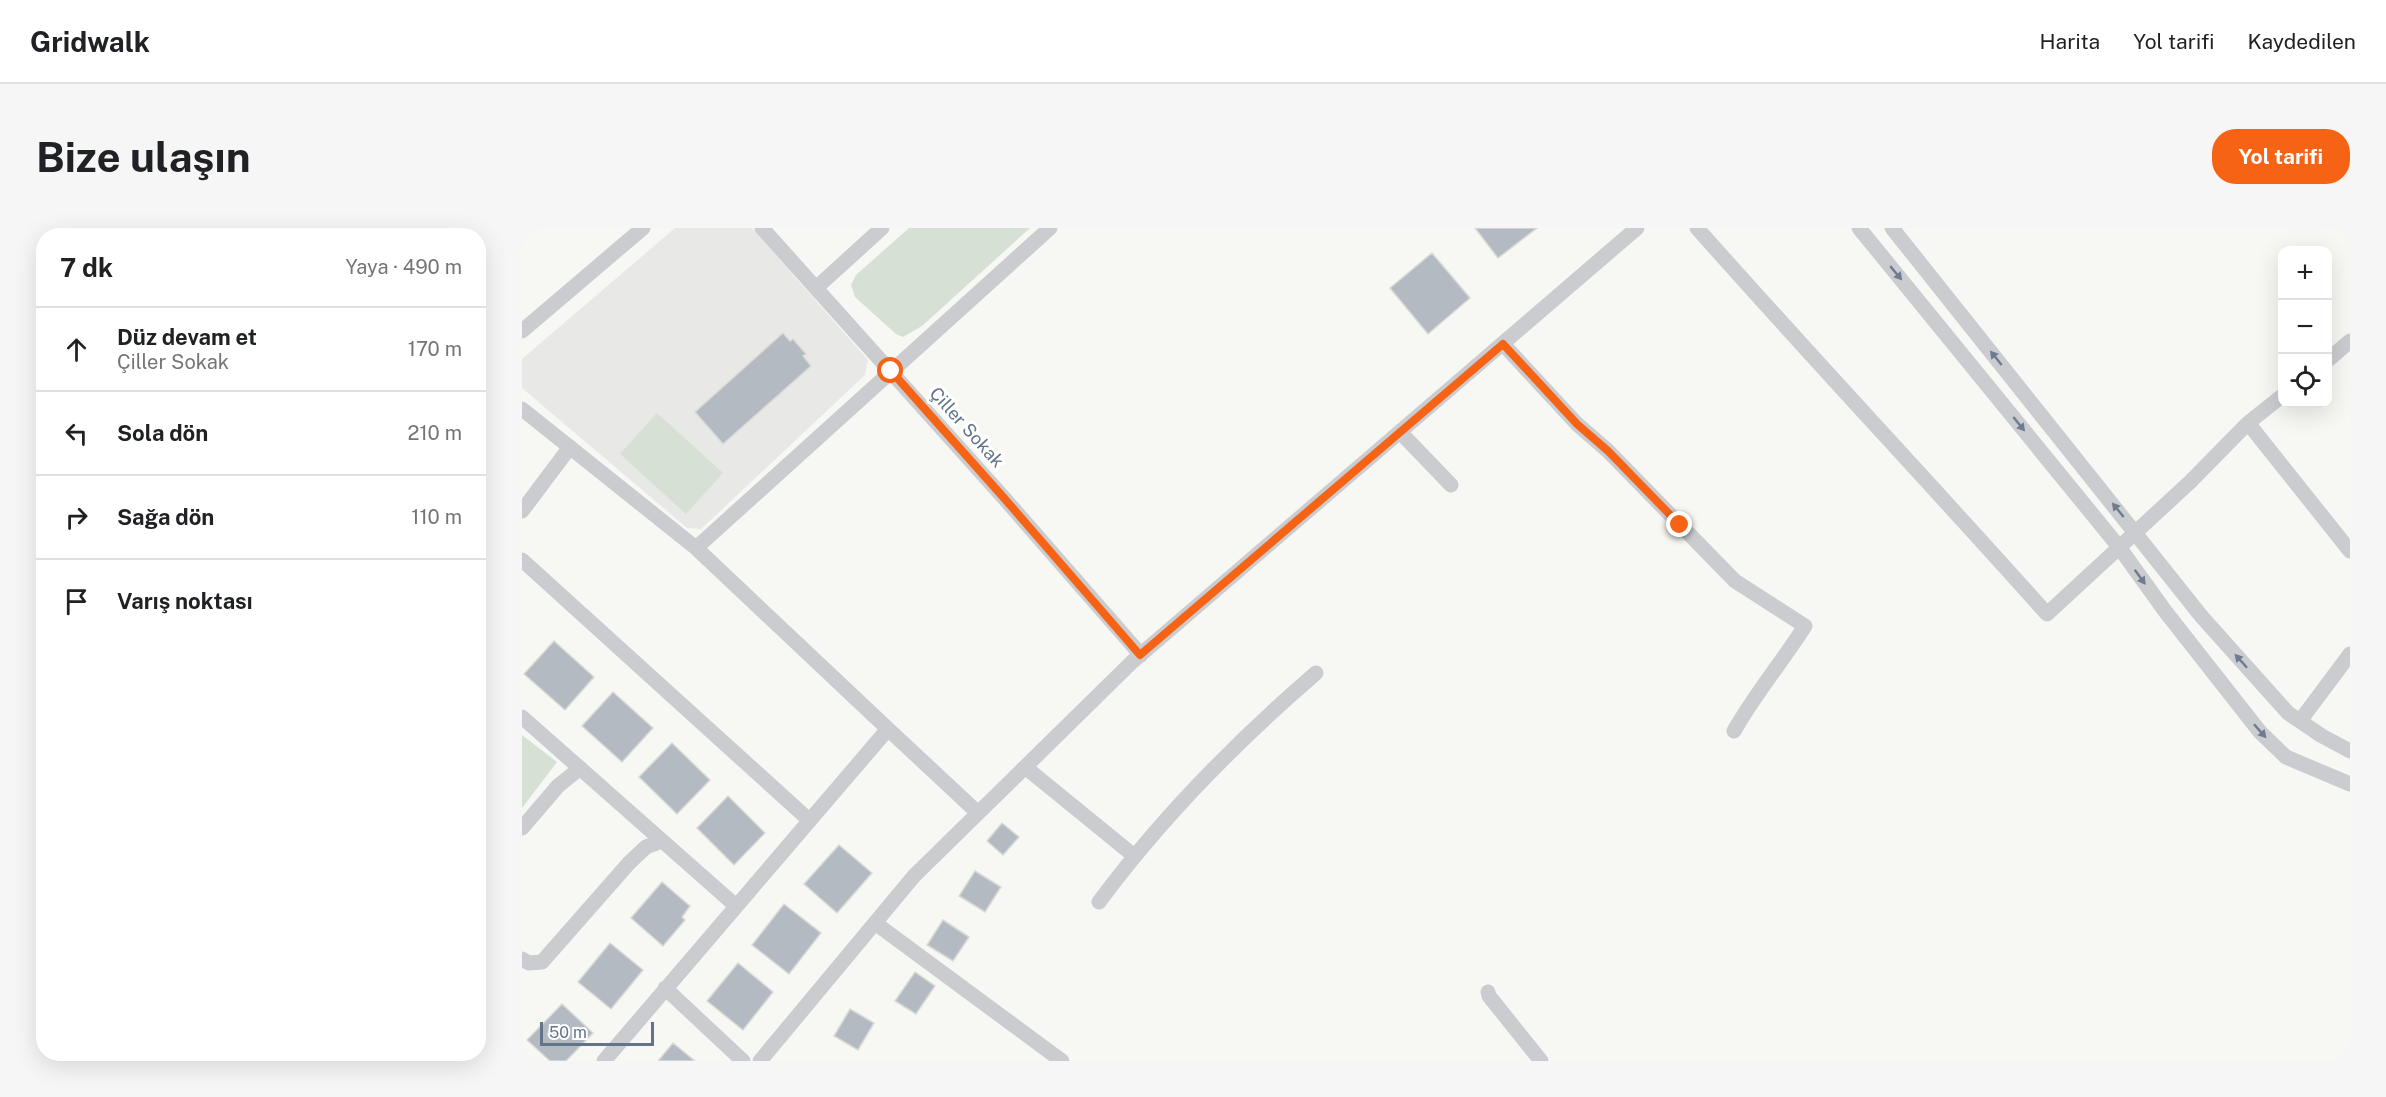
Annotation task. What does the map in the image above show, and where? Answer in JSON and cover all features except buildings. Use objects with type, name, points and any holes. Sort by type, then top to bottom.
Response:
[{"type":"street","points":[[522,331],[643,228]]},
{"type":"street","name":"Çiller Sokak","points":[[762,228],[1004,498],[1140,655]]},
{"type":"street","points":[[816,288],[882,228]]},
{"type":"street","points":[[696,548],[1050,228]]},
{"type":"street","points":[[760,1061],[914,876],[1140,655],[1637,228]]},
{"type":"street","points":[[1697,228],[1799,344],[2047,614],[2248,423],[2278,400]]},
{"type":"street","points":[[1859,228],[2119,547],[2165,611],[2260,732],[2286,757],[2350,784]]},
{"type":"street","points":[[1892,228],[2202,617],[2288,713],[2350,751]]},
{"type":"street","points":[[2332,357],[2350,342]]},
{"type":"street","points":[[1503,344],[1577,424],[1608,451],[1735,580],[1804,626],[1789,651],[1753,698],[1734,731]]},
{"type":"street","points":[[522,409],[696,548],[978,813]]},
{"type":"street","points":[[2248,423],[2348,544]]},
{"type":"street","points":[[1400,432],[1451,485]]},
{"type":"street","points":[[522,511],[570,447]]},
{"type":"street","points":[[522,560],[809,820]]},
{"type":"street","points":[[2300,721],[2350,654]]},
{"type":"street","points":[[1099,902],[1133,855],[1178,805],[1270,713],[1316,673]]},
{"type":"street","points":[[522,717],[736,906]]},
{"type":"street","points":[[604,1061],[888,729]]},
{"type":"street","points":[[1025,767],[1133,855]]},
{"type":"street","points":[[522,828],[558,786],[580,768]]},
{"type":"street","points":[[522,960],[529,963],[542,962],[629,863],[646,847],[662,841]]},
{"type":"street","points":[[875,923],[1062,1061]]},
{"type":"street","points":[[665,988],[743,1061]]},
{"type":"street","points":[[1488,992],[1541,1061]]},
{"type":"shaded area","points":[[675,228],[752,228],[868,360],[865,375],[701,529],[687,528],[522,388],[522,359]]},
{"type":"shaded area","points":[[909,228],[1030,228],[922,326],[903,337],[896,334],[855,297],[851,285],[856,275]]},
{"type":"shaded area","points":[[657,413],[723,473],[686,514],[620,454]]},
{"type":"shaded area","points":[[522,735],[557,762],[522,808]]},
{"type":"route","points":[[891,371],[1140,655],[1503,344],[1577,424],[1608,451],[1680,525]]}]
